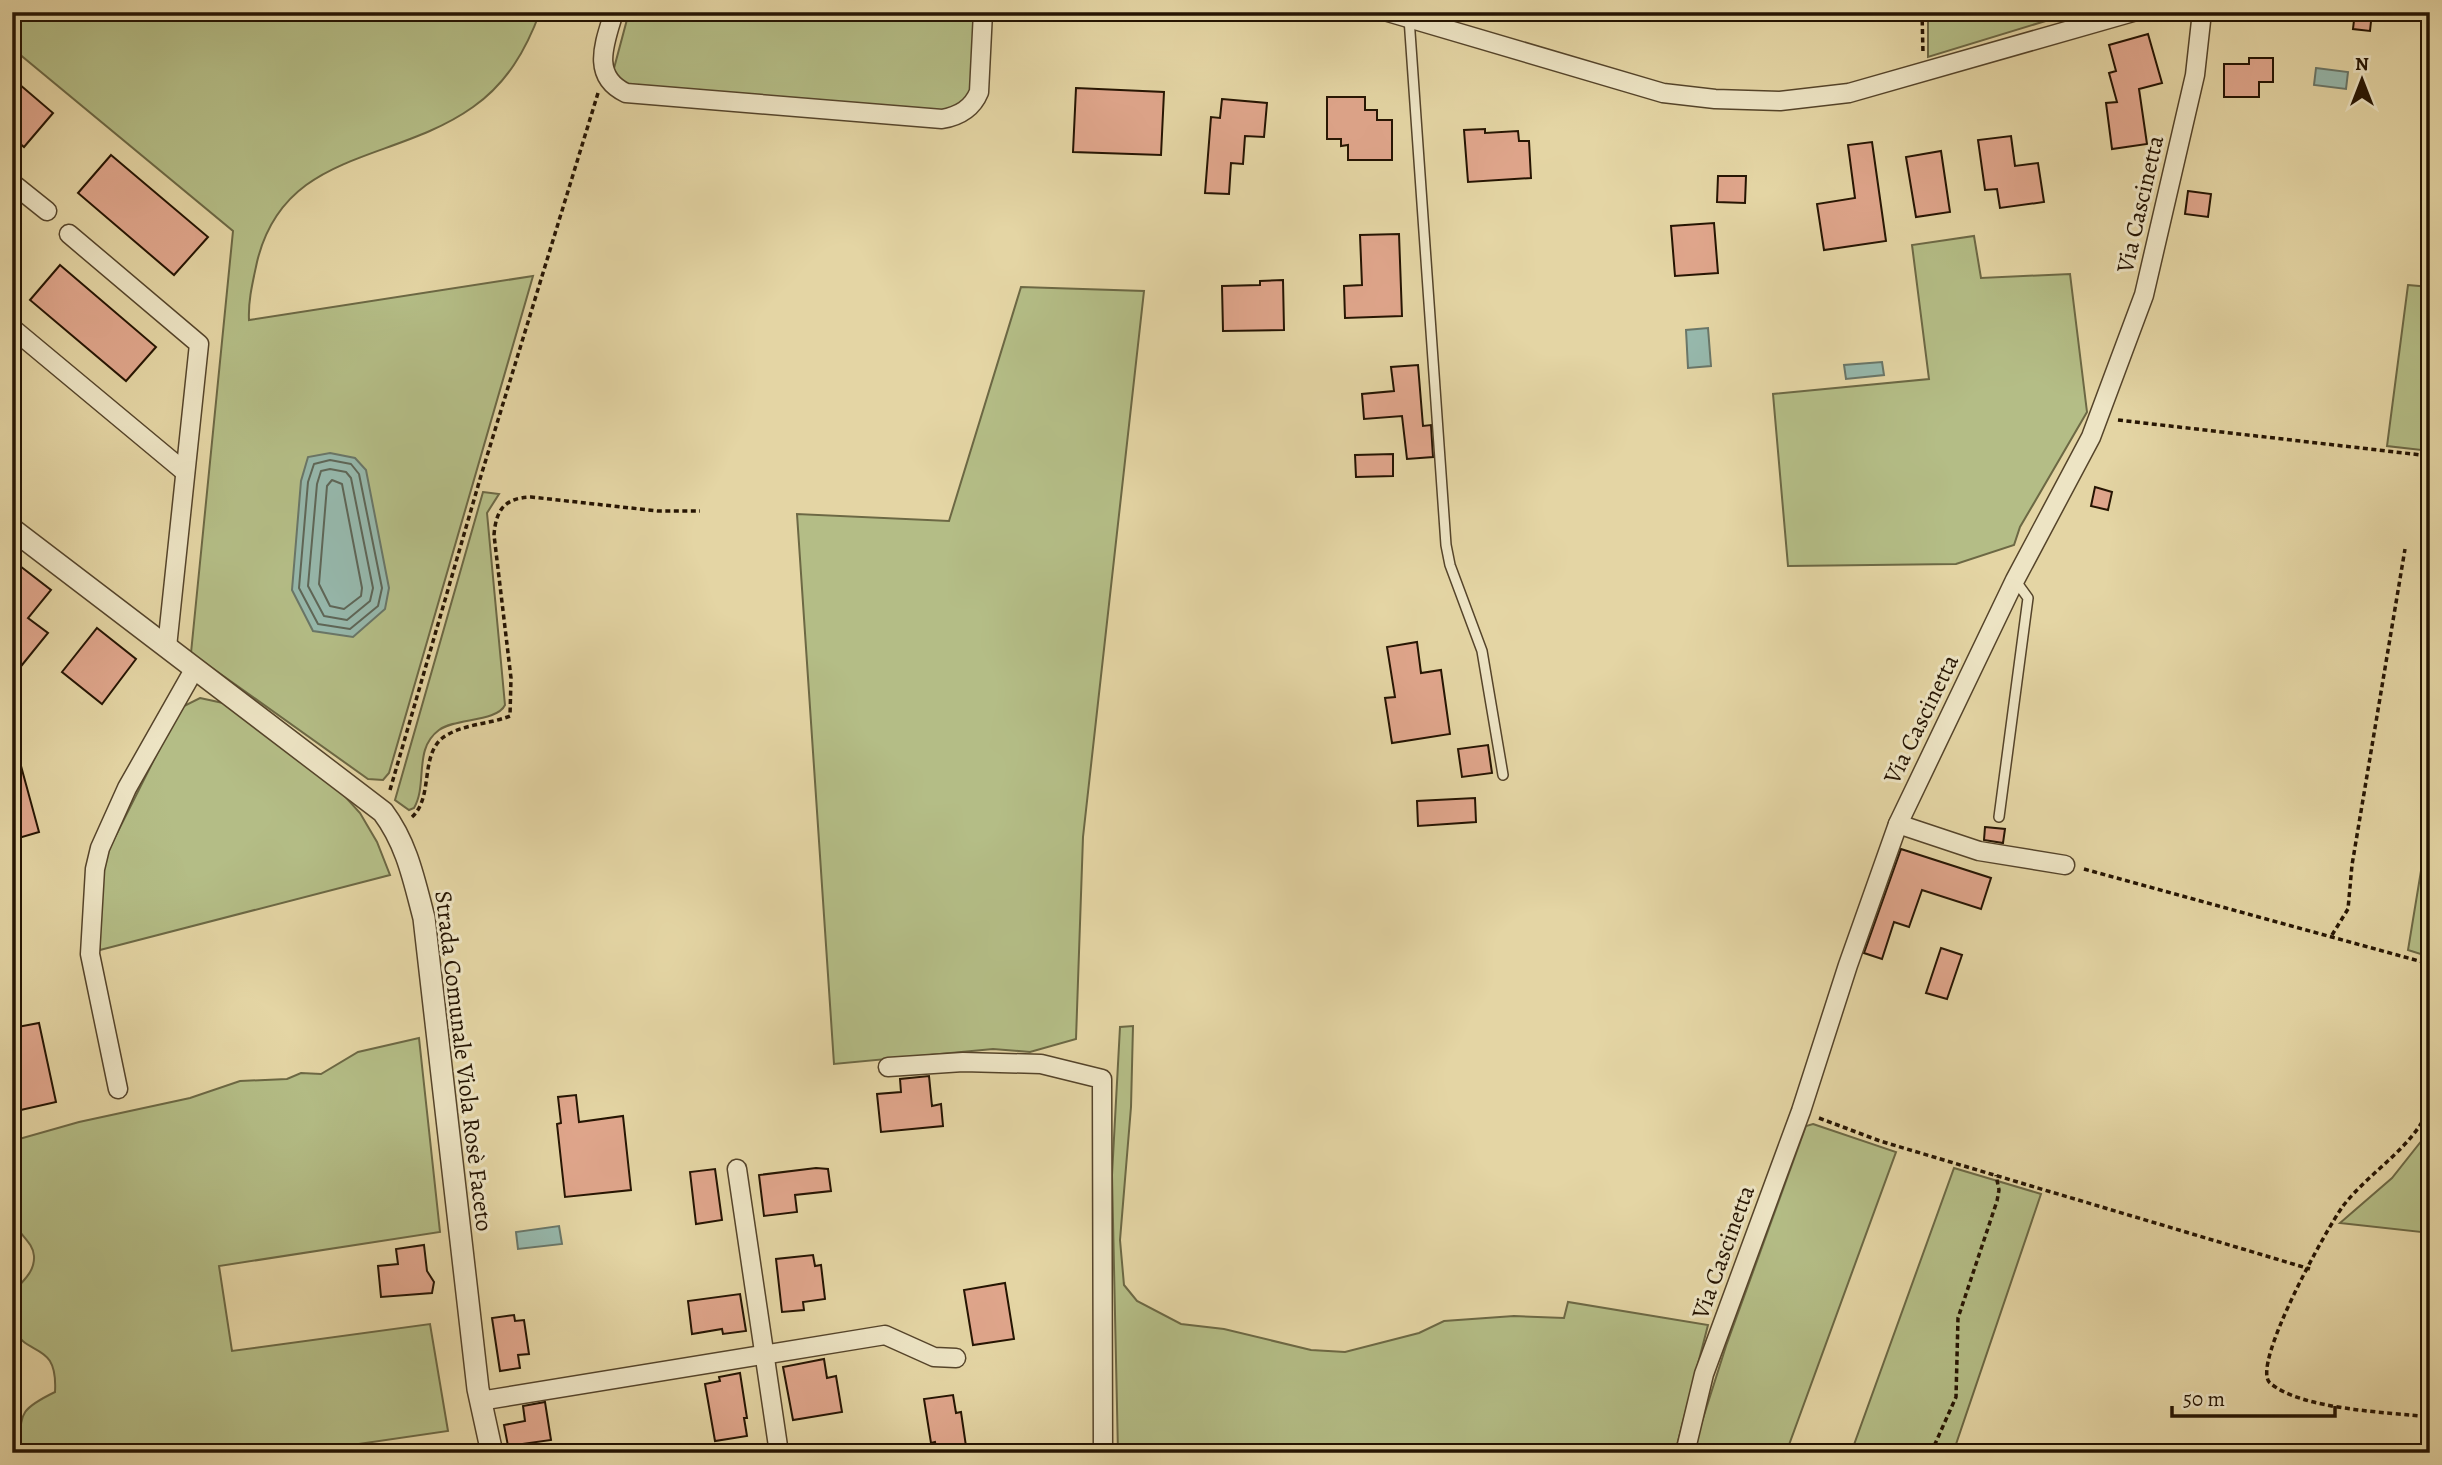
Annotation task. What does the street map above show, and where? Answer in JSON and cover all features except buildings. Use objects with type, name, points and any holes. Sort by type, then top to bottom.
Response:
[{"type":"street","points":[[614,12],[603,52],[604,72],[613,86],[636,95],[942,119],[962,113],[976,100],[979,92],[983,12]]},
{"type":"street","points":[[1388,12],[1663,93],[1715,99],[1780,101],[1849,93],[2133,12]]},
{"type":"street","name":"Via Cascinetta","points":[[1685,1453],[1704,1374],[1801,1111],[1848,965],[1898,824],[2015,580],[2099,417],[2144,295],[2195,75],[2202,12]]},
{"type":"street","points":[[12,183],[47,211]]},
{"type":"street","points":[[69,234],[199,344],[167,647]]},
{"type":"street","points":[[12,328],[186,472]]},
{"type":"street","name":"Strada Comunale Viola Rosè Faceto","points":[[12,529],[383,813],[397,831],[407,856],[424,918],[481,1401],[492,1453]]},
{"type":"street","points":[[118,1089],[90,954],[94,869],[100,848],[127,788],[195,668]]},
{"type":"street","points":[[1898,824],[1979,851],[2065,865]]},
{"type":"street","points":[[888,1067],[963,1062],[1041,1065],[1102,1079],[1103,1453]]},
{"type":"street","points":[[737,1169],[779,1453]]},
{"type":"street","points":[[481,1401],[885,1335],[933,1357],[956,1358]]},
{"type":"lane","points":[[1409,18],[1447,545],[1450,565],[1482,651],[1503,775]]},
{"type":"lane","points":[[1999,817],[2028,597],[2015,580]]},
{"type":"path","points":[[1922,12],[1924,73]]},
{"type":"path","points":[[383,813],[480,479],[604,72]]},
{"type":"path","points":[[2099,417],[2430,456]]},
{"type":"path","points":[[397,831],[421,805],[432,749],[438,740],[449,733],[510,716],[511,678],[494,535],[498,513],[505,503],[513,498],[531,497],[658,511],[700,511]]},
{"type":"path","points":[[2332,935],[2348,909],[2351,865],[2406,549]]},
{"type":"path","points":[[2065,865],[2332,935],[2430,964]]},
{"type":"path","points":[[2430,1107],[2407,1142],[2357,1189],[2342,1209],[2274,1338],[2264,1373],[2267,1380],[2302,1401],[2430,1418]]},
{"type":"path","points":[[1801,1111],[1880,1141],[2310,1269]]},
{"type":"path","points":[[1931,1453],[1958,1387],[1955,1338],[1958,1318],[1997,1201],[1996,1175]]},
{"type":"green space","points":[[12,12],[540,12],[514,65],[496,87],[473,107],[442,125],[345,163],[316,178],[291,198],[271,225],[252,283],[249,320],[533,276],[389,773],[383,780],[368,779],[191,653],[233,231],[12,48]]},
{"type":"green space","points":[[629,12],[976,12],[974,85],[965,103],[940,114],[631,88],[613,72]]},
{"type":"green space","points":[[1928,12],[2075,12],[1928,57]]},
{"type":"green space","points":[[1974,236],[1981,278],[2070,274],[2087,412],[2020,527],[2014,545],[1956,564],[1788,566],[1773,394],[1929,379],[1912,245]]},
{"type":"green space","points":[[2408,285],[2430,287],[2430,451],[2387,446]]},
{"type":"green space","points":[[1021,287],[1144,291],[1083,837],[1076,1039],[1030,1052],[993,1049],[834,1064],[797,514],[949,521]]},
{"type":"green space","points":[[483,492],[499,494],[487,513],[505,705],[494,714],[446,726],[431,738],[423,757],[418,799],[414,808],[409,810],[395,800]]},
{"type":"green space","points":[[200,698],[223,703],[333,783],[360,813],[377,842],[390,875],[100,950],[96,927],[102,863],[180,708]]},
{"type":"green space","points":[[2430,816],[2430,957],[2408,950]]},
{"type":"green space","points":[[1133,1026],[1131,1107],[1120,1240],[1124,1285],[1137,1301],[1181,1324],[1224,1329],[1311,1350],[1345,1352],[1419,1333],[1444,1321],[1514,1316],[1564,1318],[1568,1302],[1708,1325],[1675,1453],[1118,1453],[1112,1175],[1120,1027]]},
{"type":"green space","points":[[419,1038],[440,1232],[219,1266],[232,1351],[430,1324],[448,1431],[297,1453],[19,1453],[24,1415],[33,1404],[55,1392],[55,1375],[52,1364],[19,1337],[12,1323],[12,1293],[30,1272],[34,1256],[31,1246],[13,1219],[10,1190],[12,1141],[79,1122],[190,1098],[240,1081],[287,1079],[301,1073],[321,1074],[358,1052]]},
{"type":"green space","points":[[1813,1124],[1896,1152],[1786,1453],[1692,1453],[1726,1346],[1806,1126]]},
{"type":"green space","points":[[2430,1130],[2430,1233],[2340,1223],[2392,1178]]},
{"type":"green space","points":[[1954,1168],[2041,1194],[1953,1453],[1851,1453]]},
{"type":"water","points":[[2316,68],[2348,72],[2346,89],[2314,85]]},
{"type":"water","points":[[1708,328],[1711,366],[1688,368],[1686,330]]},
{"type":"water","points":[[1882,362],[1884,375],[1846,379],[1844,365]]},
{"type":"water","points":[[330,453],[355,458],[366,470],[389,588],[385,609],[353,637],[313,631],[292,590],[301,481],[308,457]]},
{"type":"water","points":[[559,1226],[562,1244],[518,1249],[516,1232]]}]
